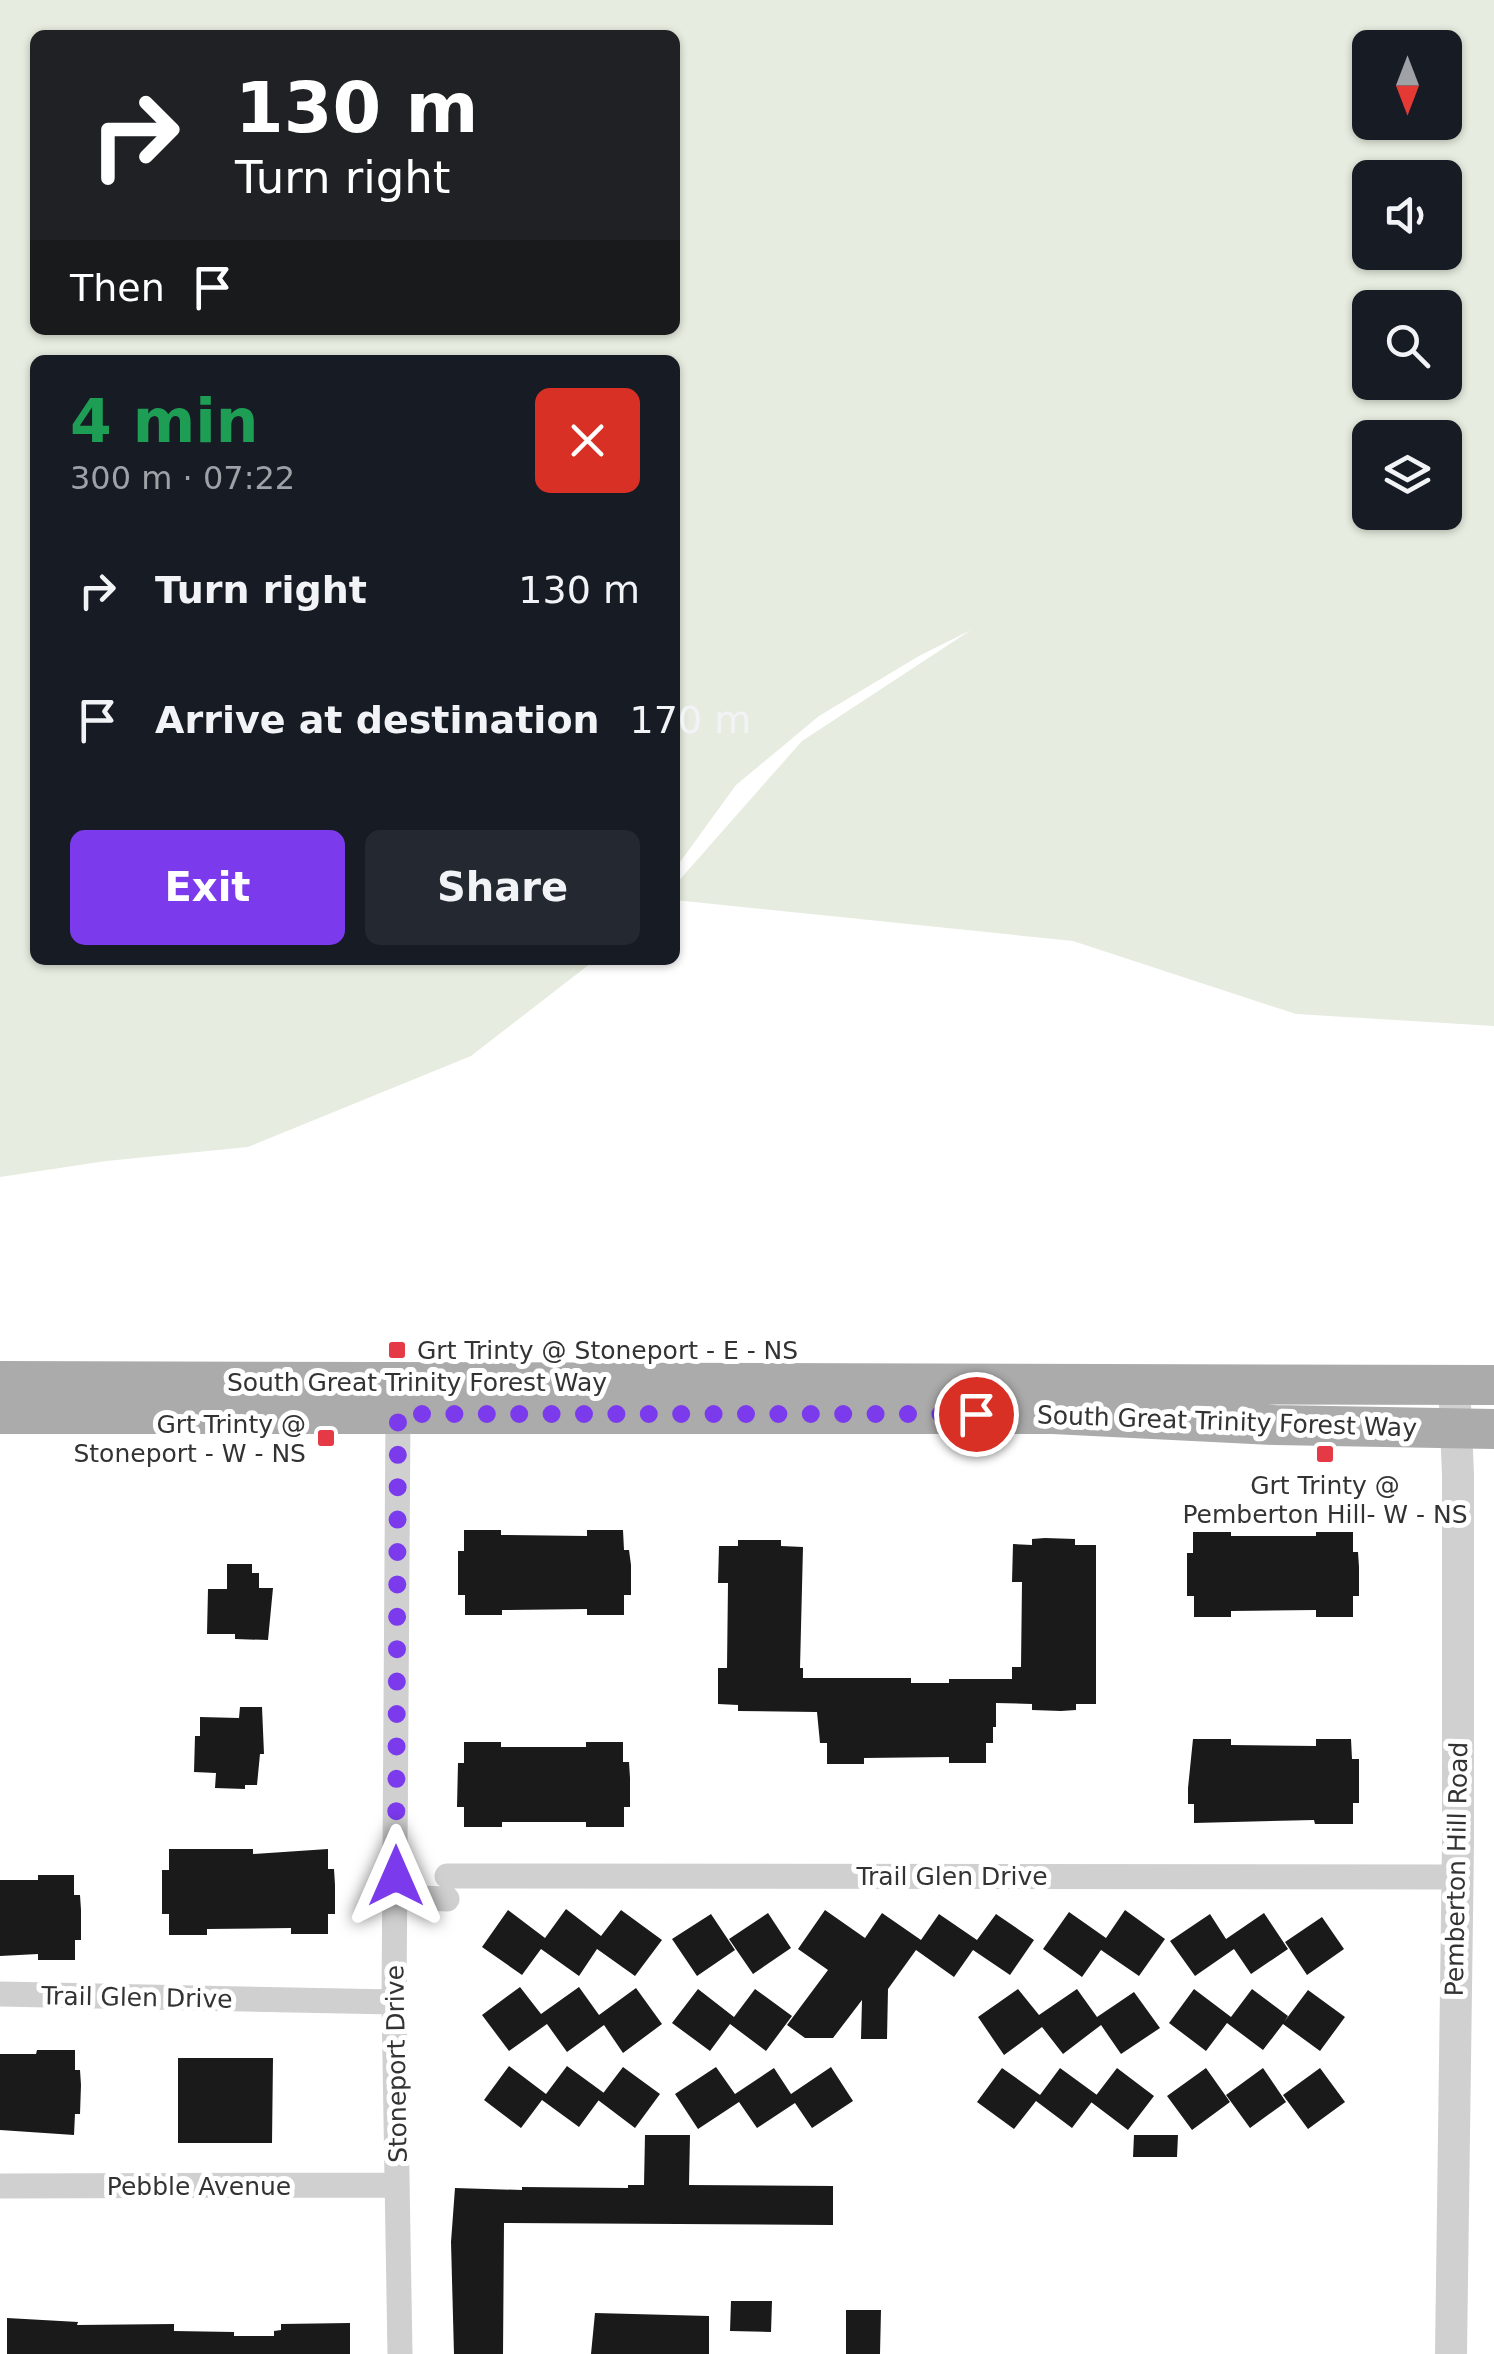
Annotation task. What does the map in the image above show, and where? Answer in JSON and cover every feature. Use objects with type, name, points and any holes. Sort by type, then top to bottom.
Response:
[{"type":"main road","name":"South Great Trinity Forest Way","points":[[0,1381],[1494,1385]]},
{"type":"main road","name":"South Great Trinity Forest Way","points":[[0,1414],[1053,1414],[1275,1425],[1475,1428]]},
{"type":"street","name":"Pemberton Hill Road","points":[[1451,2354],[1457,1876],[1475,1428],[1454,1384]]},
{"type":"street","name":"Stoneport Drive","points":[[398,1414],[394,2002],[400,2354]]},
{"type":"street","name":"Trail Glen Drive","points":[[395,1897],[447,1888],[1457,1876]]},
{"type":"street","name":"Trail Glen Drive","points":[[0,1994],[394,2002]]},
{"type":"street","name":"Pebble Avenue","points":[[0,2186],[398,2186]]},
{"type":"shaded area","points":[[0,0],[1494,0],[1494,1026],[1296,1014],[1073,941],[680,901],[680,879],[802,741],[971,630],[819,716],[736,785],[680,862],[680,355],[30,355],[30,965],[589,965],[471,1056],[248,1147],[106,1161],[0,1177]]},
{"type":"building","points":[[464,1530],[501,1530],[501,1535],[587,1536],[587,1530],[623,1530],[624,1550],[629,1550],[631,1565],[631,1595],[624,1595],[624,1615],[587,1615],[587,1609],[502,1610],[502,1615],[465,1615],[465,1595],[458,1595],[458,1551],[464,1551]]},
{"type":"building","points":[[1193,1532],[1316,1536],[1316,1532],[1353,1532],[1353,1552],[1358,1552],[1359,1596],[1353,1596],[1353,1617],[1316,1617],[1316,1610],[1231,1611],[1231,1617],[1194,1617],[1194,1596],[1187,1596],[1187,1553],[1193,1553]]},
{"type":"building","points":[[1032,1539],[1075,1539],[1075,1545],[1096,1545],[1096,1704],[1076,1704],[1076,1710],[1061,1711],[1032,1710],[1032,1704],[996,1703],[996,1727],[993,1743],[986,1743],[986,1763],[949,1763],[949,1757],[864,1758],[864,1764],[827,1764],[827,1743],[820,1743],[817,1712],[738,1711],[738,1705],[718,1704],[718,1668],[727,1668],[728,1583],[718,1583],[719,1546],[738,1546],[738,1540],[781,1540],[781,1546],[803,1547],[803,1678],[911,1678],[911,1683],[949,1683],[949,1679],[1012,1679],[1012,1667],[1021,1667],[1022,1582],[1012,1582],[1013,1544],[1032,1545]]},
{"type":"building","points":[[227,1564],[252,1564],[252,1573],[259,1573],[259,1588],[273,1588],[268,1640],[207,1634],[208,1589],[227,1589]]},
{"type":"building","points":[[240,1707],[262,1707],[264,1754],[260,1754],[257,1785],[245,1785],[245,1789],[215,1788],[216,1773],[194,1772],[200,1717],[239,1718]]},
{"type":"building","points":[[1193,1739],[1231,1739],[1231,1745],[1316,1746],[1316,1739],[1351,1739],[1352,1759],[1359,1759],[1359,1803],[1353,1803],[1353,1824],[1315,1824],[1314,1820],[1194,1823],[1194,1804],[1188,1804]]},
{"type":"building","points":[[464,1742],[501,1742],[501,1747],[586,1747],[586,1742],[623,1742],[623,1762],[629,1762],[630,1778],[630,1807],[624,1807],[624,1827],[586,1827],[586,1822],[502,1822],[502,1827],[464,1827],[464,1807],[457,1807],[458,1763],[464,1763]]},
{"type":"building","points":[[169,1849],[253,1849],[253,1854],[328,1849],[328,1869],[334,1869],[335,1914],[328,1914],[328,1934],[291,1934],[291,1928],[207,1929],[207,1935],[169,1935],[169,1914],[162,1914],[162,1870],[169,1870]]},
{"type":"building","points":[[38,1875],[74,1875],[74,1895],[80,1895],[81,1910],[81,1940],[75,1940],[75,1960],[38,1960],[38,1954],[0,1956],[0,1880],[38,1880]]},
{"type":"building","points":[[566,1909],[601,1936],[621,1910],[662,1940],[635,1976],[597,1949],[579,1976],[541,1949],[522,1975],[482,1947],[508,1910],[545,1938]]},
{"type":"building","points":[[825,1910],[865,1938],[882,1913],[921,1940],[939,1914],[977,1940],[996,1914],[1034,1940],[1010,1975],[973,1950],[954,1977],[916,1950],[888,1989],[887,2039],[861,2039],[862,2000],[833,2038],[805,2038],[787,2025],[828,1970],[798,1949]]},
{"type":"building","points":[[1125,1910],[1165,1939],[1139,1976],[1101,1950],[1082,1977],[1043,1949],[1069,1912],[1106,1938]]},
{"type":"building","points":[[768,1913],[791,1948],[753,1974],[729,1939]]},
{"type":"building","points":[[1264,1913],[1288,1949],[1251,1974],[1234,1949],[1195,1976],[1170,1941],[1210,1914],[1226,1939]]},
{"type":"building","points":[[711,1914],[735,1950],[697,1976],[672,1939]]},
{"type":"building","points":[[1322,1917],[1344,1949],[1307,1975],[1285,1942]]},
{"type":"building","points":[[520,1987],[541,2014],[579,1987],[599,2015],[636,1988],[662,2024],[623,2053],[604,2025],[567,2052],[547,2024],[509,2051],[482,2015]]},
{"type":"building","points":[[698,1989],[734,2017],[755,1989],[792,2016],[766,2051],[730,2024],[710,2051],[672,2023]]},
{"type":"building","points":[[1018,1989],[1039,2015],[1077,1989],[1097,2017],[1134,1992],[1160,2028],[1121,2054],[1101,2025],[1063,2054],[1042,2027],[1004,2055],[978,2017]]},
{"type":"building","points":[[1194,1989],[1231,2017],[1252,1989],[1288,2016],[1284,2022],[1308,1990],[1345,2017],[1320,2051],[1283,2024],[1263,2050],[1227,2023],[1206,2051],[1169,2023]]},
{"type":"building","points":[[37,2050],[75,2050],[75,2070],[80,2070],[81,2085],[80,2114],[75,2114],[74,2135],[0,2130],[0,2054],[36,2054]]},
{"type":"building","points":[[178,2058],[273,2058],[272,2143],[178,2143]]},
{"type":"building","points":[[509,2066],[546,2094],[567,2066],[604,2093],[579,2127],[542,2100],[521,2128],[484,2100]]},
{"type":"building","points":[[623,2067],[660,2094],[635,2128],[598,2100]]},
{"type":"building","points":[[716,2067],[735,2094],[774,2068],[791,2094],[831,2067],[853,2101],[812,2128],[795,2103],[757,2128],[739,2102],[698,2129],[675,2094]]},
{"type":"building","points":[[1002,2068],[1040,2095],[1060,2068],[1097,2095],[1072,2128],[1036,2101],[1014,2129],[977,2102]]},
{"type":"building","points":[[1117,2068],[1154,2096],[1128,2130],[1091,2102]]},
{"type":"building","points":[[1206,2068],[1230,2102],[1192,2130],[1167,2096]]},
{"type":"building","points":[[1263,2068],[1286,2102],[1250,2128],[1226,2095]]},
{"type":"building","points":[[1320,2068],[1345,2102],[1308,2129],[1283,2095]]},
{"type":"building","points":[[645,2135],[690,2135],[689,2185],[833,2186],[833,2225],[504,2223],[503,2354],[454,2354],[451,2242],[455,2188],[522,2190],[644,2185]]},
{"type":"building","points":[[1134,2135],[1178,2135],[1177,2157],[1133,2157]]},
{"type":"building","points":[[731,2301],[772,2301],[771,2332],[730,2331]]},
{"type":"building","points":[[846,2310],[881,2310],[880,2354],[846,2354]]},
{"type":"building","points":[[595,2313],[709,2316],[709,2354],[591,2354]]},
{"type":"building","points":[[7,2318],[78,2322],[77,2325],[174,2324],[174,2331],[234,2332],[234,2336],[274,2336],[274,2331],[281,2330],[281,2324],[350,2323],[350,2354],[7,2354]]},
{"type":"place","name":"Grt Trinty @ Stoneport - E - NS","points":[[397,1350]]},
{"type":"place","name":"Grt Trinty @ Stoneport - W - NS","points":[[326,1438]]},
{"type":"place","name":"Grt Trinty @ Pemberton Hill- W - NS","points":[[1325,1454]]},
{"type":"route","points":[[396,1876],[398,1414],[976,1414]]}]
